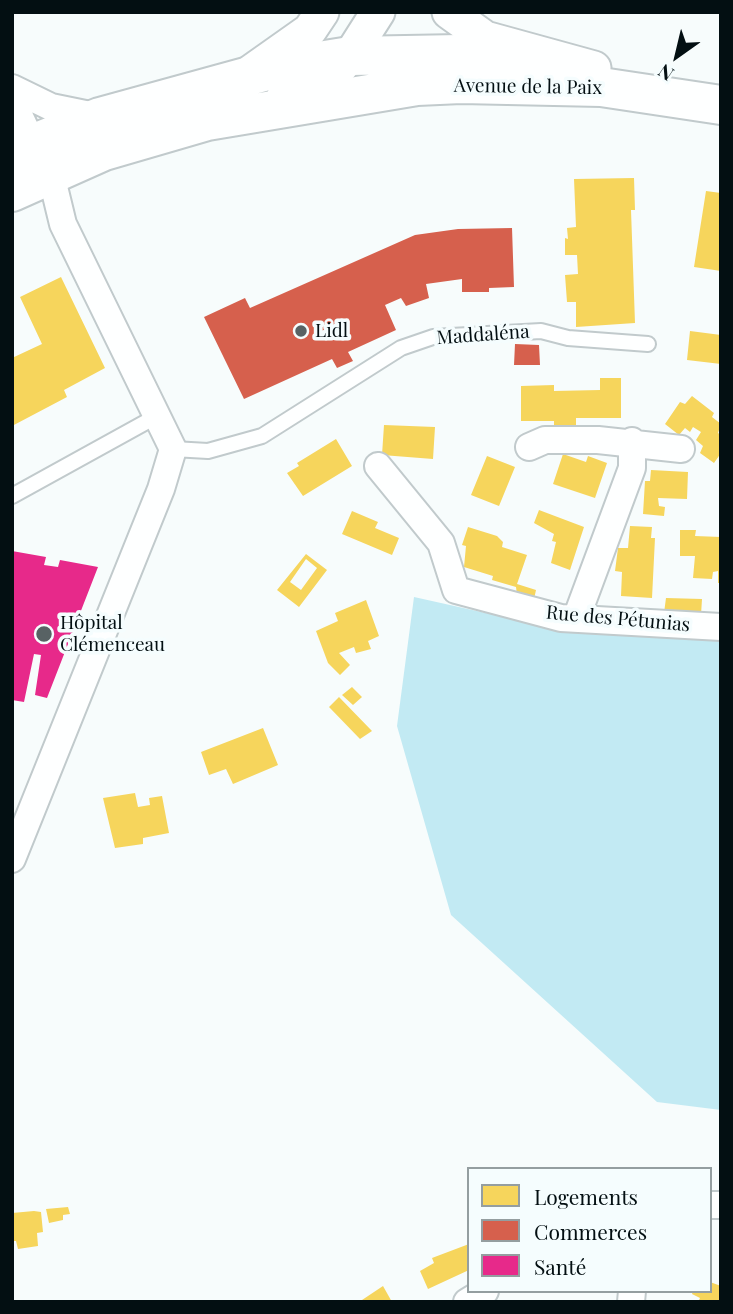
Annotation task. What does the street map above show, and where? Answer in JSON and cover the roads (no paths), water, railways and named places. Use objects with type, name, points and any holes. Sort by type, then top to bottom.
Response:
[{"type":"main road","name":"Avenue de la Paix","points":[[24,169],[100,117],[247,75],[350,56],[460,54],[594,68],[721,86]]},
{"type":"main road","name":"Avenue de la Paix","points":[[24,169],[104,151],[207,121],[417,86],[526,84],[601,87],[721,105]]},
{"type":"street","points":[[247,75],[310,30],[322,12]]},
{"type":"street","points":[[207,121],[320,86],[350,56],[379,12]]},
{"type":"street","points":[[449,12],[485,38],[594,68]]},
{"type":"street","points":[[12,88],[51,107],[100,117]]},
{"type":"street","points":[[12,100],[24,169],[63,223],[173,449],[160,489],[12,859]]},
{"type":"street","points":[[529,447],[545,440],[632,441],[681,449]]},
{"type":"street","points":[[577,616],[632,468],[632,441]]},
{"type":"street","name":"Rue des Pétunias","points":[[378,466],[441,543],[456,590],[561,618],[577,616],[721,627]]},
{"type":"lane","name":"Maddaléna","points":[[173,449],[208,451],[262,436],[401,348],[433,337],[541,331],[568,338],[648,344]]},
{"type":"lane","points":[[12,496],[157,416]]},
{"type":"place","name":"Lidl","points":[[301,331]]},
{"type":"place","name":"Hôpital Clémenceau","points":[[44,634]]}]
